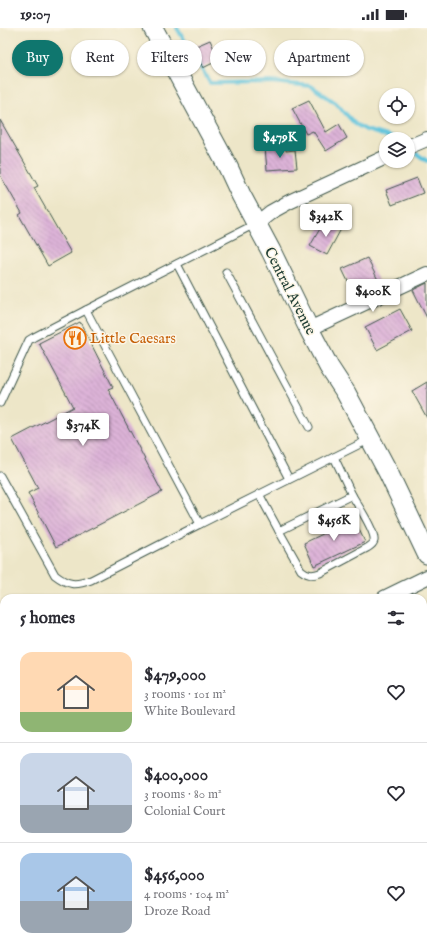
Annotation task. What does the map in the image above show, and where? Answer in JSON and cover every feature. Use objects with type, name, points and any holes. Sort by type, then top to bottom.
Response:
[{"type":"street","name":"Central Avenue","points":[[153,28],[228,167],[329,367],[346,393],[388,472],[427,554]]},
{"type":"street","points":[[415,143],[427,139]]},
{"type":"street","points":[[256,224],[271,212],[289,202],[379,160]]},
{"type":"street","points":[[309,329],[427,274]]},
{"type":"street","points":[[392,594],[427,577]]},
{"type":"lane","points":[[0,403],[30,340],[34,337],[256,224]]},
{"type":"lane","points":[[177,264],[288,479]]},
{"type":"lane","points":[[226,272],[309,427]]},
{"type":"lane","points":[[86,310],[200,524]]},
{"type":"lane","points":[[0,476],[55,575],[66,583],[82,584],[370,438]]},
{"type":"lane","points":[[259,494],[301,570],[306,574],[313,576],[320,573],[367,548],[372,545],[374,541],[372,531],[352,495],[334,456]]},
{"type":"lane","points":[[279,531],[352,495]]},
{"type":"building","points":[[210,40],[210,64],[203,68],[202,66],[202,44]]},
{"type":"building","points":[[309,100],[326,132],[339,124],[347,138],[326,151],[313,131],[306,134],[292,108]]},
{"type":"building","points":[[0,120],[38,186],[34,188],[71,253],[48,266],[19,215],[22,213],[0,175]]},
{"type":"building","points":[[286,147],[286,151],[295,150],[297,168],[267,170],[265,148]]},
{"type":"building","points":[[417,178],[423,193],[392,205],[386,190]]},
{"type":"building","points":[[325,220],[341,229],[327,255],[310,246]]},
{"type":"building","points":[[367,258],[381,286],[356,298],[342,269]]},
{"type":"building","points":[[427,283],[427,318],[413,290]]},
{"type":"building","points":[[400,309],[412,331],[377,350],[365,327]]},
{"type":"building","points":[[80,322],[113,387],[108,389],[162,492],[56,547],[28,493],[38,488],[12,439],[73,407],[39,343]]},
{"type":"building","points":[[427,382],[427,418],[412,391]]},
{"type":"building","points":[[354,519],[365,542],[314,566],[304,543]]},
{"type":"waterway","points":[[177,28],[210,83],[270,82],[311,86],[336,103],[355,124],[366,130],[379,134]]},
{"type":"waterway","points":[[417,154],[427,161]]},
{"type":"place","name":"Little Caesars","points":[[75,338]]}]
